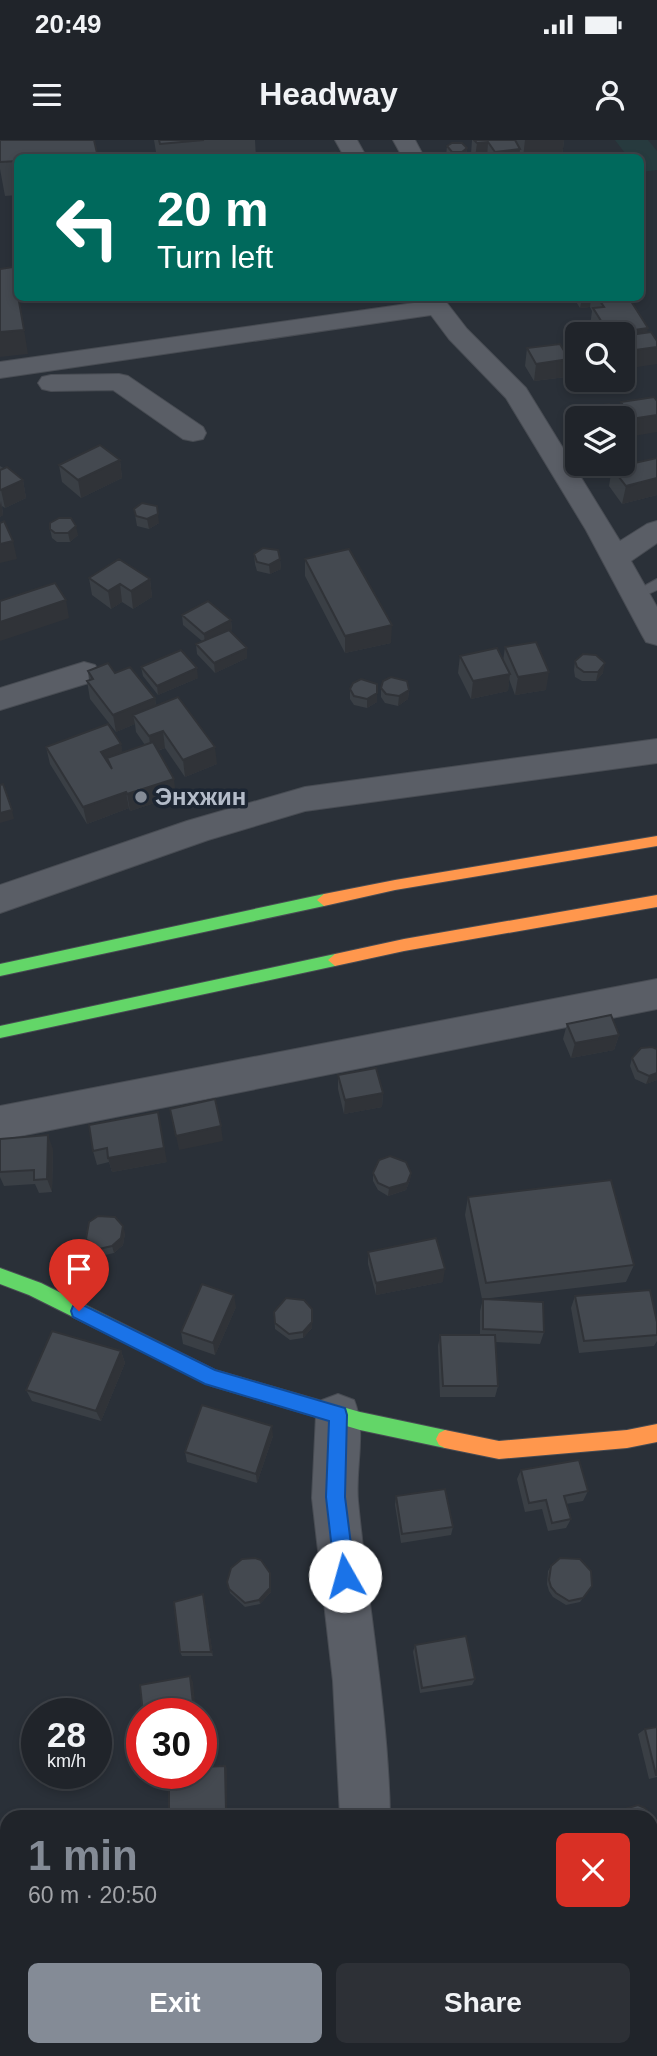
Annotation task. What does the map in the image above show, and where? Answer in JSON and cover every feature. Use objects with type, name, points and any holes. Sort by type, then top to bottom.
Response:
[{"type":"main road","points":[[0,971],[395,885],[657,841]]},
{"type":"main road","points":[[0,1032],[404,945],[657,901]]},
{"type":"main road","points":[[0,1276],[35,1289],[212,1378],[338,1415],[499,1450],[628,1439],[657,1433]]},
{"type":"street","points":[[0,370],[434,302],[458,334],[517,394],[615,558],[646,590],[657,635]]},
{"type":"street","points":[[0,388],[18,384],[119,382],[193,433]]},
{"type":"street","points":[[615,558],[657,530]]},
{"type":"street","points":[[0,699],[84,673]]},
{"type":"street","points":[[0,899],[198,830],[306,799],[657,751]]},
{"type":"street","points":[[0,1123],[657,994]]},
{"type":"street","points":[[338,1415],[335,1497],[357,1681],[365,1810]]},
{"type":"green space","points":[[615,140],[648,140],[657,151],[657,170],[644,172],[644,154],[626,154]]},
{"type":"building","points":[[0,140],[94,140],[97,153],[14,154],[14,161],[0,162]]},
{"type":"building","points":[[159,140],[204,140],[160,144]]},
{"type":"building","points":[[474,140],[515,140],[520,149],[495,152],[488,142],[477,143]]},
{"type":"building","points":[[462,143],[467,148],[462,152],[452,152],[447,146]]},
{"type":"building","points":[[13,267],[14,301],[19,301],[24,330],[0,332],[0,269]]},
{"type":"building","points":[[600,301],[631,301],[648,328],[635,330],[635,322],[602,322],[593,308],[604,307]]},
{"type":"building","points":[[651,332],[657,341],[657,347],[635,350],[635,334]]},
{"type":"building","points":[[560,344],[565,352],[565,360],[536,364],[527,348]]},
{"type":"building","points":[[654,397],[657,401],[657,415],[635,418],[635,406],[623,406],[621,402]]},
{"type":"building","points":[[100,445],[120,460],[78,480],[59,465]]},
{"type":"building","points":[[657,458],[657,478],[626,486],[618,476],[635,476],[635,463]]},
{"type":"building","points":[[7,467],[23,480],[1,490],[0,470]]},
{"type":"building","points":[[142,503],[157,506],[158,514],[147,519],[136,516],[134,509]]},
{"type":"building","points":[[59,518],[71,518],[76,526],[68,533],[55,533],[50,529],[50,523]]},
{"type":"building","points":[[4,521],[13,541],[0,544],[0,523]]},
{"type":"building","points":[[263,548],[278,550],[280,559],[269,565],[257,562],[254,554]]},
{"type":"building","points":[[349,549],[392,625],[345,636],[305,559]]},
{"type":"building","points":[[119,559],[150,579],[131,591],[120,584],[108,591],[89,578]]},
{"type":"building","points":[[55,583],[66,600],[0,622],[0,601]]},
{"type":"building","points":[[208,601],[231,620],[204,634],[182,615]]},
{"type":"building","points":[[229,630],[247,648],[214,663],[196,644]]},
{"type":"building","points":[[536,642],[549,672],[518,677],[505,647]]},
{"type":"building","points":[[497,648],[510,674],[473,681],[460,656]]},
{"type":"building","points":[[181,650],[197,668],[157,686],[141,667]]},
{"type":"building","points":[[583,654],[596,655],[605,663],[598,672],[584,672],[577,667],[575,661]]},
{"type":"building","points":[[108,663],[115,673],[130,667],[155,698],[113,715],[87,681],[93,679],[88,671]]},
{"type":"building","points":[[391,677],[407,681],[409,690],[399,696],[386,694],[381,688],[383,681]]},
{"type":"building","points":[[361,679],[377,684],[377,693],[367,699],[354,696],[350,689],[353,683]]},
{"type":"building","points":[[178,697],[215,747],[183,760],[163,731],[149,736],[133,715]]},
{"type":"building","points":[[108,724],[121,744],[101,752],[112,769],[107,758],[153,742],[174,779],[83,807],[46,747]]},
{"type":"building","points":[[3,784],[12,810],[0,813],[0,785]]},
{"type":"building","points":[[611,1015],[619,1035],[575,1043],[567,1024]]},
{"type":"building","points":[[641,1048],[657,1049],[657,1073],[649,1076],[638,1071],[632,1058]]},
{"type":"building","points":[[376,1068],[383,1093],[345,1100],[338,1075]]},
{"type":"building","points":[[215,1099],[221,1126],[176,1136],[170,1109]]},
{"type":"building","points":[[158,1112],[164,1148],[108,1158],[107,1148],[93,1151],[89,1125]]},
{"type":"building","points":[[48,1135],[47,1179],[34,1180],[34,1170],[0,1172],[0,1139]]},
{"type":"building","points":[[390,1156],[406,1162],[411,1173],[407,1183],[389,1188],[378,1183],[373,1173],[379,1160]]},
{"type":"building","points":[[611,1180],[634,1265],[486,1283],[468,1197]]},
{"type":"building","points":[[98,1216],[115,1217],[123,1226],[121,1238],[112,1246],[99,1249],[86,1239],[89,1222]]},
{"type":"building","points":[[436,1238],[445,1269],[376,1283],[368,1252]]},
{"type":"building","points":[[202,1284],[234,1295],[213,1343],[181,1332]]},
{"type":"building","points":[[650,1290],[657,1335],[584,1341],[575,1296]]},
{"type":"building","points":[[286,1298],[304,1300],[312,1309],[312,1322],[303,1332],[289,1334],[275,1323],[274,1312]]},
{"type":"building","points":[[483,1299],[543,1302],[544,1332],[483,1329]]},
{"type":"building","points":[[52,1331],[121,1351],[96,1411],[26,1390]]},
{"type":"building","points":[[440,1335],[495,1335],[498,1386],[443,1386]]},
{"type":"building","points":[[202,1405],[272,1426],[256,1474],[185,1452]]},
{"type":"building","points":[[579,1460],[588,1491],[564,1496],[571,1519],[552,1523],[546,1500],[529,1503],[521,1470]]},
{"type":"building","points":[[445,1489],[453,1527],[402,1534],[396,1496]]},
{"type":"building","points":[[560,1558],[580,1559],[591,1571],[592,1586],[583,1598],[569,1601],[551,1587],[551,1566]]},
{"type":"building","points":[[242,1559],[261,1560],[270,1573],[270,1588],[259,1600],[245,1603],[229,1589],[227,1582],[231,1568]]},
{"type":"building","points":[[203,1594],[211,1652],[180,1652],[174,1602]]},
{"type":"building","points":[[466,1636],[475,1679],[422,1688],[415,1645]]},
{"type":"building","points":[[190,1676],[192,1698],[141,1698],[140,1685]]},
{"type":"building","points":[[657,1727],[657,1775],[656,1775],[645,1729]]},
{"type":"building","points":[[217,1766],[225,1766],[226,1810],[169,1810],[169,1789],[217,1789]]},
{"type":"building","points":[[638,1805],[647,1810],[621,1810]]},
{"type":"traffic: fast","points":[[0,970],[324,900]]},
{"type":"traffic: fast","points":[[0,1032],[335,960]]},
{"type":"traffic: fast","points":[[0,1276],[35,1289],[212,1378],[360,1421],[445,1439]]},
{"type":"traffic: slow","points":[[324,900],[395,885],[657,841]]},
{"type":"traffic: slow","points":[[335,960],[404,945],[657,901]]},
{"type":"traffic: slow","points":[[445,1439],[499,1450],[627,1439],[657,1433]]},
{"type":"place","name":"Энхжин","points":[[141,797]]},
{"type":"route","points":[[79,1311],[212,1378],[338,1415],[335,1497],[345,1576]]}]
